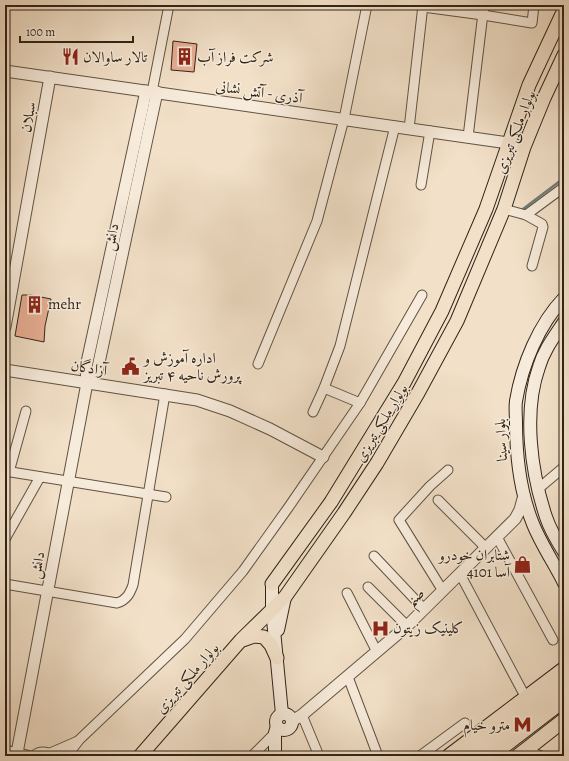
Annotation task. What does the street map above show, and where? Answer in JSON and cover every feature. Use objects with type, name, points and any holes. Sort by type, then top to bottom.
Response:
[{"type":"highway","points":[[449,756],[564,669]]},
{"type":"highway","points":[[471,756],[564,684]]},
{"type":"highway","points":[[491,756],[564,700]]},
{"type":"highway","points":[[518,755],[564,720]]},
{"type":"main road","name":"بولوار ملکی تبریزی","points":[[272,584],[331,502],[404,383],[442,311],[486,209],[529,85],[564,10]]},
{"type":"main road","name":"بولوار ملکی تبریزی","points":[[140,756],[241,640],[285,597],[364,482],[418,393],[457,320],[504,210],[524,147],[564,55]]},
{"type":"main road","name":"بلوار سینا","points":[[564,298],[556,306],[524,366],[516,402],[516,434],[519,471],[524,495],[535,527],[564,583]]},
{"type":"main road","name":"بلوار سینا","points":[[564,322],[549,343],[538,368],[532,396],[530,427],[532,453],[538,489],[546,518],[564,552]]},
{"type":"main road","points":[[272,584],[272,609],[282,714],[277,719],[286,725]]},
{"type":"main road","points":[[276,643],[278,625],[285,597]]},
{"type":"main road","points":[[241,640],[254,636],[264,637],[271,645],[277,658]]},
{"type":"main road","points":[[275,756],[286,725]]},
{"type":"main road","points":[[282,756],[282,734],[286,725]]},
{"type":"main road","points":[[134,756],[163,730]]},
{"type":"street","points":[[151,92],[169,5]]},
{"type":"street","points":[[258,364],[317,221],[344,119],[367,5]]},
{"type":"street","points":[[468,137],[484,5]]},
{"type":"street","points":[[409,128],[423,6],[532,23],[534,5]]},
{"type":"street","name":"آذرى - آتش نشانى","points":[[5,71],[409,128],[508,143],[524,147]]},
{"type":"street","name":"سبلان","points":[[5,327],[50,77]]},
{"type":"street","name":"دانش","points":[[22,754],[47,592],[87,383],[86,367],[151,92]]},
{"type":"street","points":[[313,412],[340,346],[395,126]]},
{"type":"street","points":[[421,185],[430,132]]},
{"type":"street","points":[[526,215],[564,187]]},
{"type":"street","points":[[504,210],[526,215],[542,224],[543,227],[532,266]]},
{"type":"street","points":[[67,756],[79,740],[185,639],[243,571],[360,403],[422,295]]},
{"type":"street","name":"آزادگان","points":[[5,370],[197,400],[230,411],[270,429],[323,457]]},
{"type":"street","points":[[324,388],[360,403]]},
{"type":"street","points":[[5,584],[117,603],[124,600],[128,596],[133,585],[165,394]]},
{"type":"street","points":[[26,412],[7,472],[166,497]]},
{"type":"street","points":[[538,489],[564,468]]},
{"type":"street","points":[[443,591],[399,520],[430,486],[448,470]]},
{"type":"street","points":[[5,539],[40,477]]},
{"type":"street","points":[[524,495],[520,510],[515,519],[535,527]]},
{"type":"street","points":[[438,500],[486,548]]},
{"type":"street","name":"صنم","points":[[286,725],[348,677],[407,626],[515,519]]},
{"type":"street","points":[[497,537],[553,640]]},
{"type":"street","points":[[374,556],[424,609]]},
{"type":"street","points":[[460,574],[526,698]]},
{"type":"street","points":[[368,587],[407,626]]},
{"type":"street","points":[[347,593],[377,652]]},
{"type":"street","points":[[348,677],[378,756]]},
{"type":"street","points":[[420,756],[465,723]]},
{"type":"street","points":[[252,756],[286,725],[319,756]]},
{"type":"street","points":[[35,756],[40,753],[50,755],[79,740]]},
{"type":"street","points":[[5,751],[22,754]]},
{"type":"street","points":[[518,755],[523,752],[541,756]]},
{"type":"building","name":"شرکت فراز آب","points":[[173,41],[197,44],[194,72],[171,70]]},
{"type":"building","points":[[22,295],[31,295],[51,299],[45,326],[44,342],[15,336]]},
{"type":"waterway","points":[[523,209],[564,178]]},
{"type":"place","name":"تالار ساوالان","points":[[70,57]]},
{"type":"place","name":"شرکت فراز آب","points":[[184,57]]},
{"type":"place","name":"mehr","points":[[35,304]]},
{"type":"place","name":"اداره آموزش و پرورش ناحیه ۴ تبریز","points":[[131,367]]},
{"type":"place","name":"شتابران خودرو 4101 آسا","points":[[523,564]]},
{"type":"place","name":"کلینیک زیتون","points":[[380,628]]},
{"type":"place","name":"مترو خیام","points":[[523,725]]}]
